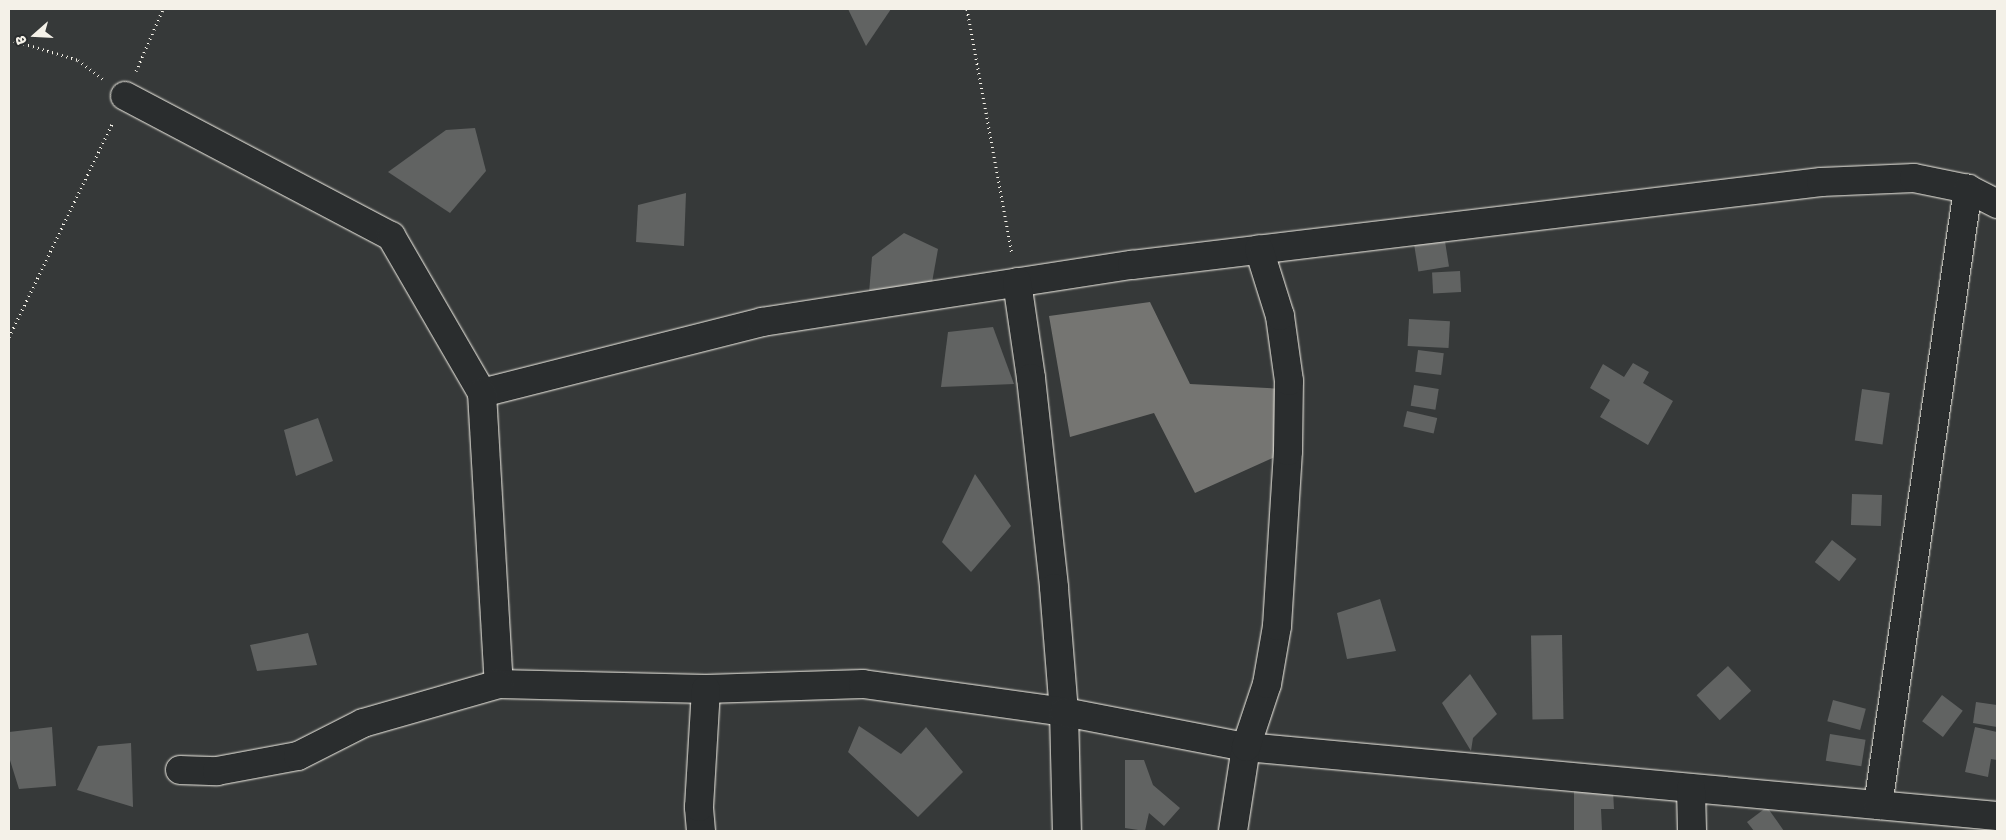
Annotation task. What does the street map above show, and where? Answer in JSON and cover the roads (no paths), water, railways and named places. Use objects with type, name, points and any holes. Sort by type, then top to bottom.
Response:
[{"type":"street","points":[[126,96],[391,236],[482,393],[499,684]]},
{"type":"street","points":[[482,393],[762,322],[1017,282],[1259,249],[1821,182],[1914,178],[1968,189],[1997,204]]},
{"type":"street","points":[[1878,805],[1968,189]]},
{"type":"street","points":[[1233,831],[1246,746],[1267,684],[1277,626],[1288,452],[1289,381],[1280,316],[1259,249]]},
{"type":"street","points":[[1017,282],[1031,378],[1064,712],[1067,831]]},
{"type":"street","points":[[180,770],[216,771],[298,756],[363,723],[499,684],[706,689],[862,684],[1064,712],[1246,746],[1691,789],[1997,816]]},
{"type":"street","points":[[701,831],[699,807],[706,689]]},
{"type":"street","points":[[1691,789],[1692,831]]}]
